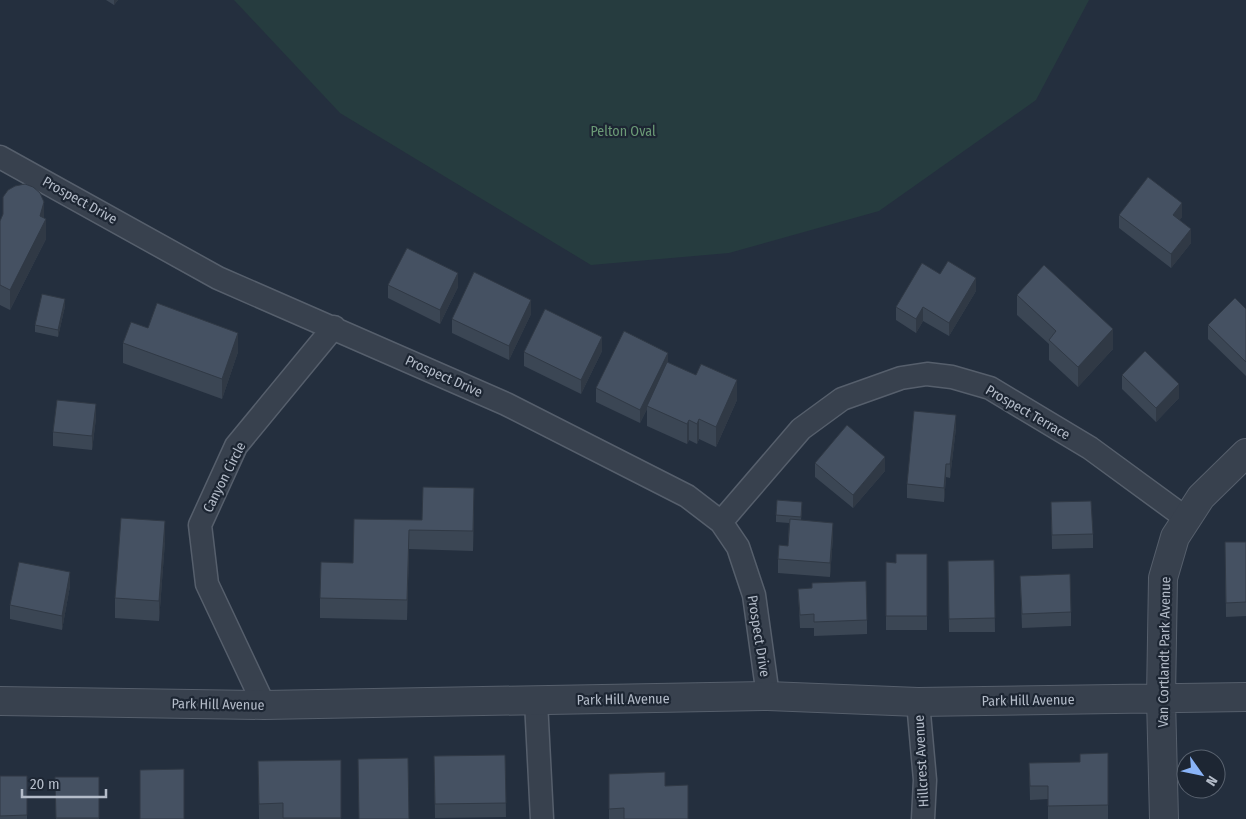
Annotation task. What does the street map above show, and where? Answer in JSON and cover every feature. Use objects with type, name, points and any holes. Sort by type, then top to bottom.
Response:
[{"type":"street","name":"Prospect Drive","points":[[0,157],[218,278],[334,327],[506,404],[687,496],[721,522],[738,547],[754,595],[768,696]]},
{"type":"street","name":"Canyon Circle","points":[[264,705],[207,584],[200,525],[236,446],[334,327]]},
{"type":"street","name":"Prospect Terrace","points":[[721,522],[801,429],[835,404],[842,399],[901,378],[927,374],[952,377],[990,388],[1090,448],[1187,519]]},
{"type":"street","name":"Van Cortlandt Park Avenue","points":[[1164,819],[1161,698],[1163,578],[1176,537],[1201,497],[1246,453]]},
{"type":"street","name":"Park Hill Avenue","points":[[0,701],[264,705],[768,696],[918,702],[1246,697]]},
{"type":"street","points":[[536,701],[542,819]]},
{"type":"street","name":"Hillcrest Avenue","points":[[918,702],[925,780],[923,819]]},
{"type":"green space","name":"Pelton Oval","points":[[234,0],[1089,0],[1036,100],[879,211],[729,253],[591,265],[340,113]]},
{"type":"building","points":[[1148,177],[1182,203],[1173,215],[1191,229],[1171,254],[1119,215]]},
{"type":"building","points":[[25,184],[33,187],[40,193],[44,202],[40,216],[46,219],[10,290],[0,285],[0,221],[3,214],[3,197],[8,190]]},
{"type":"building","points":[[407,248],[458,273],[440,310],[388,285]]},
{"type":"building","points":[[948,261],[976,278],[949,323],[923,307],[916,319],[896,307],[922,263],[940,274]]},
{"type":"building","points":[[1044,265],[1113,329],[1078,367],[1049,340],[1056,331],[1017,295]]},
{"type":"building","points":[[474,272],[531,300],[509,346],[452,319]]},
{"type":"building","points":[[42,294],[65,299],[58,330],[35,325]]},
{"type":"building","points":[[1235,298],[1246,309],[1246,362],[1208,325]]},
{"type":"building","points":[[157,303],[238,333],[222,379],[123,343],[131,322],[148,328]]},
{"type":"building","points":[[545,309],[602,337],[581,380],[524,352]]},
{"type":"building","points":[[624,331],[668,353],[640,410],[596,388]]},
{"type":"building","points":[[1145,351],[1179,384],[1156,408],[1122,375]]},
{"type":"building","points":[[667,362],[696,375],[701,364],[737,380],[716,427],[699,419],[697,424],[689,420],[687,424],[647,406]]},
{"type":"building","points":[[57,400],[96,404],[92,436],[53,432]]},
{"type":"building","points":[[914,411],[956,415],[950,464],[946,464],[944,488],[907,484]]},
{"type":"building","points":[[847,425],[885,457],[853,495],[815,463]]},
{"type":"building","points":[[423,487],[474,488],[473,531],[409,530],[407,600],[320,598],[321,562],[353,563],[354,519],[422,520]]},
{"type":"building","points":[[777,500],[802,502],[801,517],[776,515]]},
{"type":"building","points":[[1091,501],[1093,534],[1052,535],[1051,502]]},
{"type":"building","points":[[121,518],[165,521],[159,601],[115,598]]},
{"type":"building","points":[[790,519],[833,523],[830,563],[778,559],[779,545],[788,546]]},
{"type":"building","points":[[1225,542],[1246,542],[1246,602],[1226,603]]},
{"type":"building","points":[[896,554],[927,554],[927,616],[886,616],[886,562],[896,563]]},
{"type":"building","points":[[994,560],[995,618],[949,619],[948,561]]},
{"type":"building","points":[[19,562],[70,572],[62,616],[10,605]]},
{"type":"building","points":[[1070,574],[1071,612],[1022,614],[1020,576]]},
{"type":"building","points":[[866,581],[867,620],[814,622],[814,614],[800,615],[798,589],[812,588],[812,583]]},
{"type":"building","points":[[1108,753],[1108,805],[1048,806],[1048,786],[1030,786],[1029,763],[1080,762],[1080,754]]},
{"type":"building","points":[[505,755],[506,803],[435,804],[434,756]]},
{"type":"building","points":[[408,758],[409,819],[359,819],[358,759]]},
{"type":"building","points":[[341,760],[341,818],[283,818],[283,803],[259,804],[258,761]]},
{"type":"building","points":[[184,769],[184,819],[140,819],[140,770]]},
{"type":"building","points":[[665,772],[665,786],[688,785],[688,819],[624,819],[624,808],[609,809],[609,774]]},
{"type":"building","points":[[0,776],[27,776],[27,815],[0,816]]},
{"type":"building","points":[[55,777],[99,777],[99,818],[56,818]]}]
